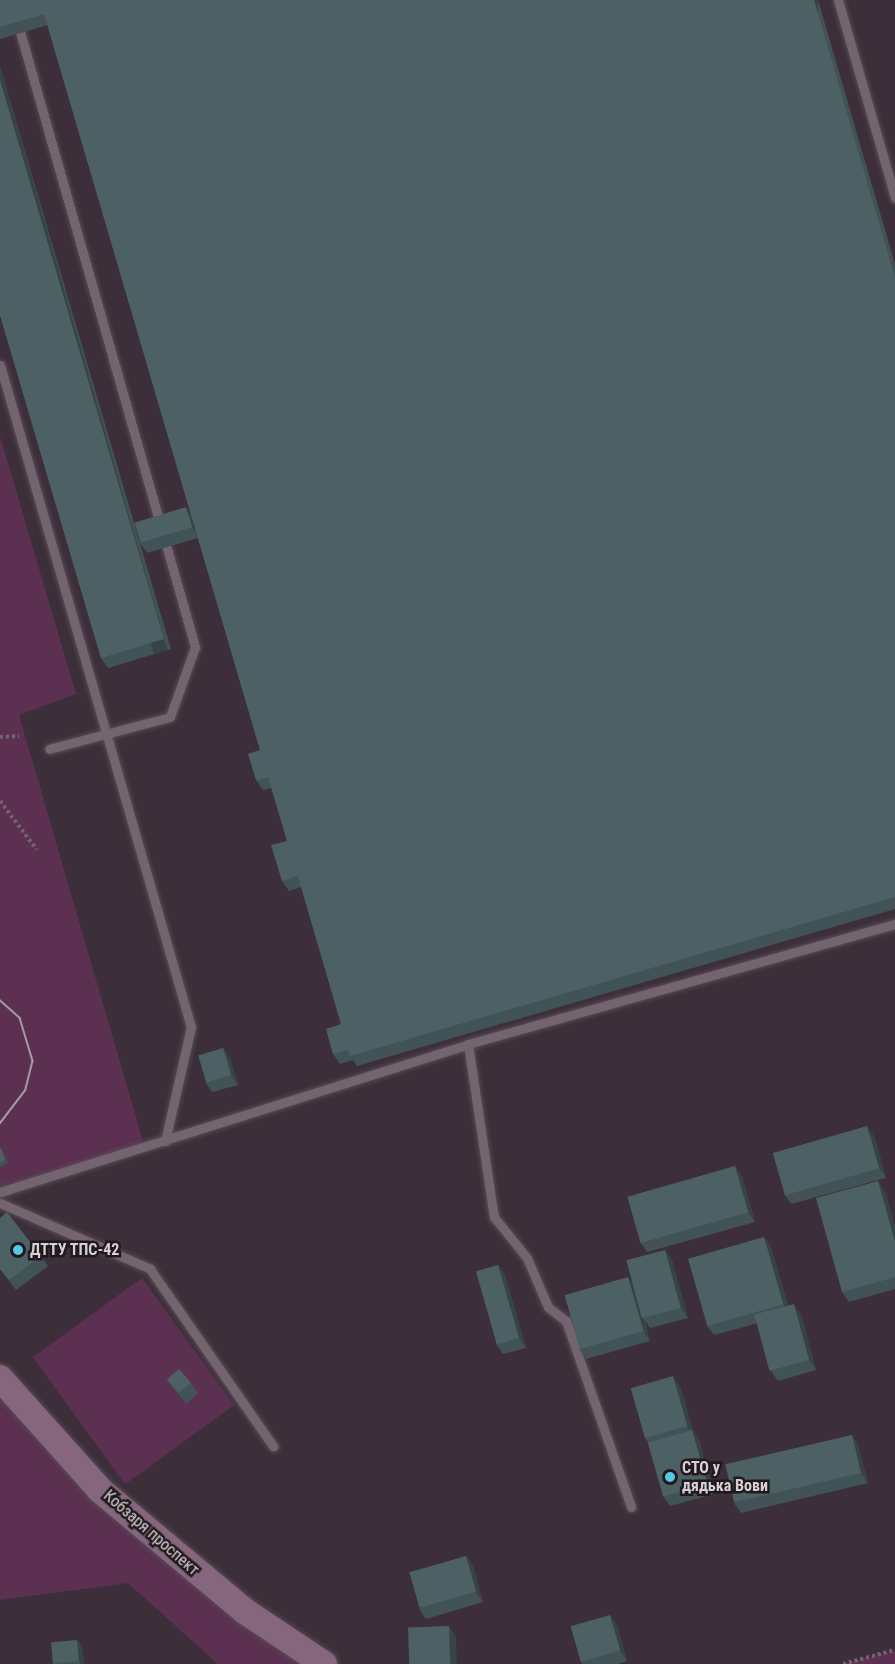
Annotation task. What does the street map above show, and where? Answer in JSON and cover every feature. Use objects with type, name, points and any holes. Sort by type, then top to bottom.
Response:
[{"type":"main road","name":"Кобзаря проспект","points":[[0,1378],[100,1490],[237,1605],[324,1664]]},
{"type":"lane","points":[[11,0],[195,647],[170,717],[49,749]]},
{"type":"lane","points":[[838,0],[895,198]]},
{"type":"lane","points":[[0,365],[191,1027],[165,1142]]},
{"type":"lane","points":[[0,1192],[165,1142],[468,1044],[895,924]]},
{"type":"lane","points":[[468,1044],[494,1217],[527,1258],[548,1306],[566,1321],[631,1507]]},
{"type":"lane","points":[[0,1203],[150,1269],[273,1446]]},
{"type":"path","points":[[0,737],[19,736]]},
{"type":"path","points":[[0,801],[37,850]]},
{"type":"path","points":[[843,1664],[895,1650]]},
{"type":"shaded area","points":[[0,436],[76,694],[19,715],[145,1148],[0,1192]]},
{"type":"shaded area","points":[[142,1278],[234,1405],[125,1484],[33,1357]]},
{"type":"shaded area","points":[[0,1378],[100,1490],[324,1664],[218,1664],[128,1583],[0,1600]]},
{"type":"shaded area","points":[[895,1650],[895,1664],[843,1664]]},
{"type":"building","points":[[0,0],[814,0],[895,278],[895,897],[350,1056],[348,1050],[333,1054],[326,1029],[341,1024],[298,876],[282,881],[271,845],[287,841],[268,777],[256,780],[248,754],[260,750],[44,14],[0,27]]},
{"type":"building","points":[[0,80],[164,639],[101,658],[0,315]]},
{"type":"building","points":[[186,507],[192,527],[140,543],[134,523]]},
{"type":"building","points":[[223,1048],[231,1075],[206,1082],[198,1056]]},
{"type":"building","points":[[867,1126],[879,1168],[785,1195],[773,1153]]},
{"type":"building","points":[[0,1148],[5,1160],[0,1162]]},
{"type":"building","points":[[735,1166],[748,1212],[641,1243],[627,1197]]},
{"type":"building","points":[[878,1181],[895,1242],[895,1277],[842,1292],[816,1198]]},
{"type":"building","name":"ДТТУ ТПС-42","points":[[7,1212],[41,1256],[9,1280],[0,1269],[0,1218]]},
{"type":"building","points":[[764,1237],[783,1304],[707,1326],[688,1259]]},
{"type":"building","points":[[665,1250],[681,1308],[642,1318],[626,1260]]},
{"type":"building","points":[[498,1265],[519,1338],[497,1344],[476,1271]]},
{"type":"building","points":[[628,1277],[643,1331],[580,1349],[565,1295]]},
{"type":"building","points":[[794,1304],[809,1360],[769,1371],[754,1315]]},
{"type":"building","points":[[179,1369],[191,1383],[179,1393],[167,1379]]},
{"type":"building","points":[[673,1376],[687,1426],[645,1438],[631,1388]]},
{"type":"building","points":[[692,1430],[707,1484],[663,1497],[648,1443]]},
{"type":"building","points":[[852,1435],[861,1473],[734,1502],[725,1464]]},
{"type":"building","points":[[466,1556],[476,1592],[419,1608],[409,1572]]},
{"type":"building","points":[[610,1615],[620,1651],[581,1662],[571,1626]]},
{"type":"building","points":[[449,1626],[450,1664],[409,1664],[408,1627]]},
{"type":"building","points":[[77,1640],[79,1661],[53,1663],[51,1642]]},
{"type":"tram line","points":[[0,1000],[20,1018],[33,1061],[26,1090],[0,1124]]},
{"type":"place","name":"ДТТУ ТПС-42","points":[[18,1250]]},
{"type":"place","name":"СТО у дядька Вови","points":[[670,1477]]}]
